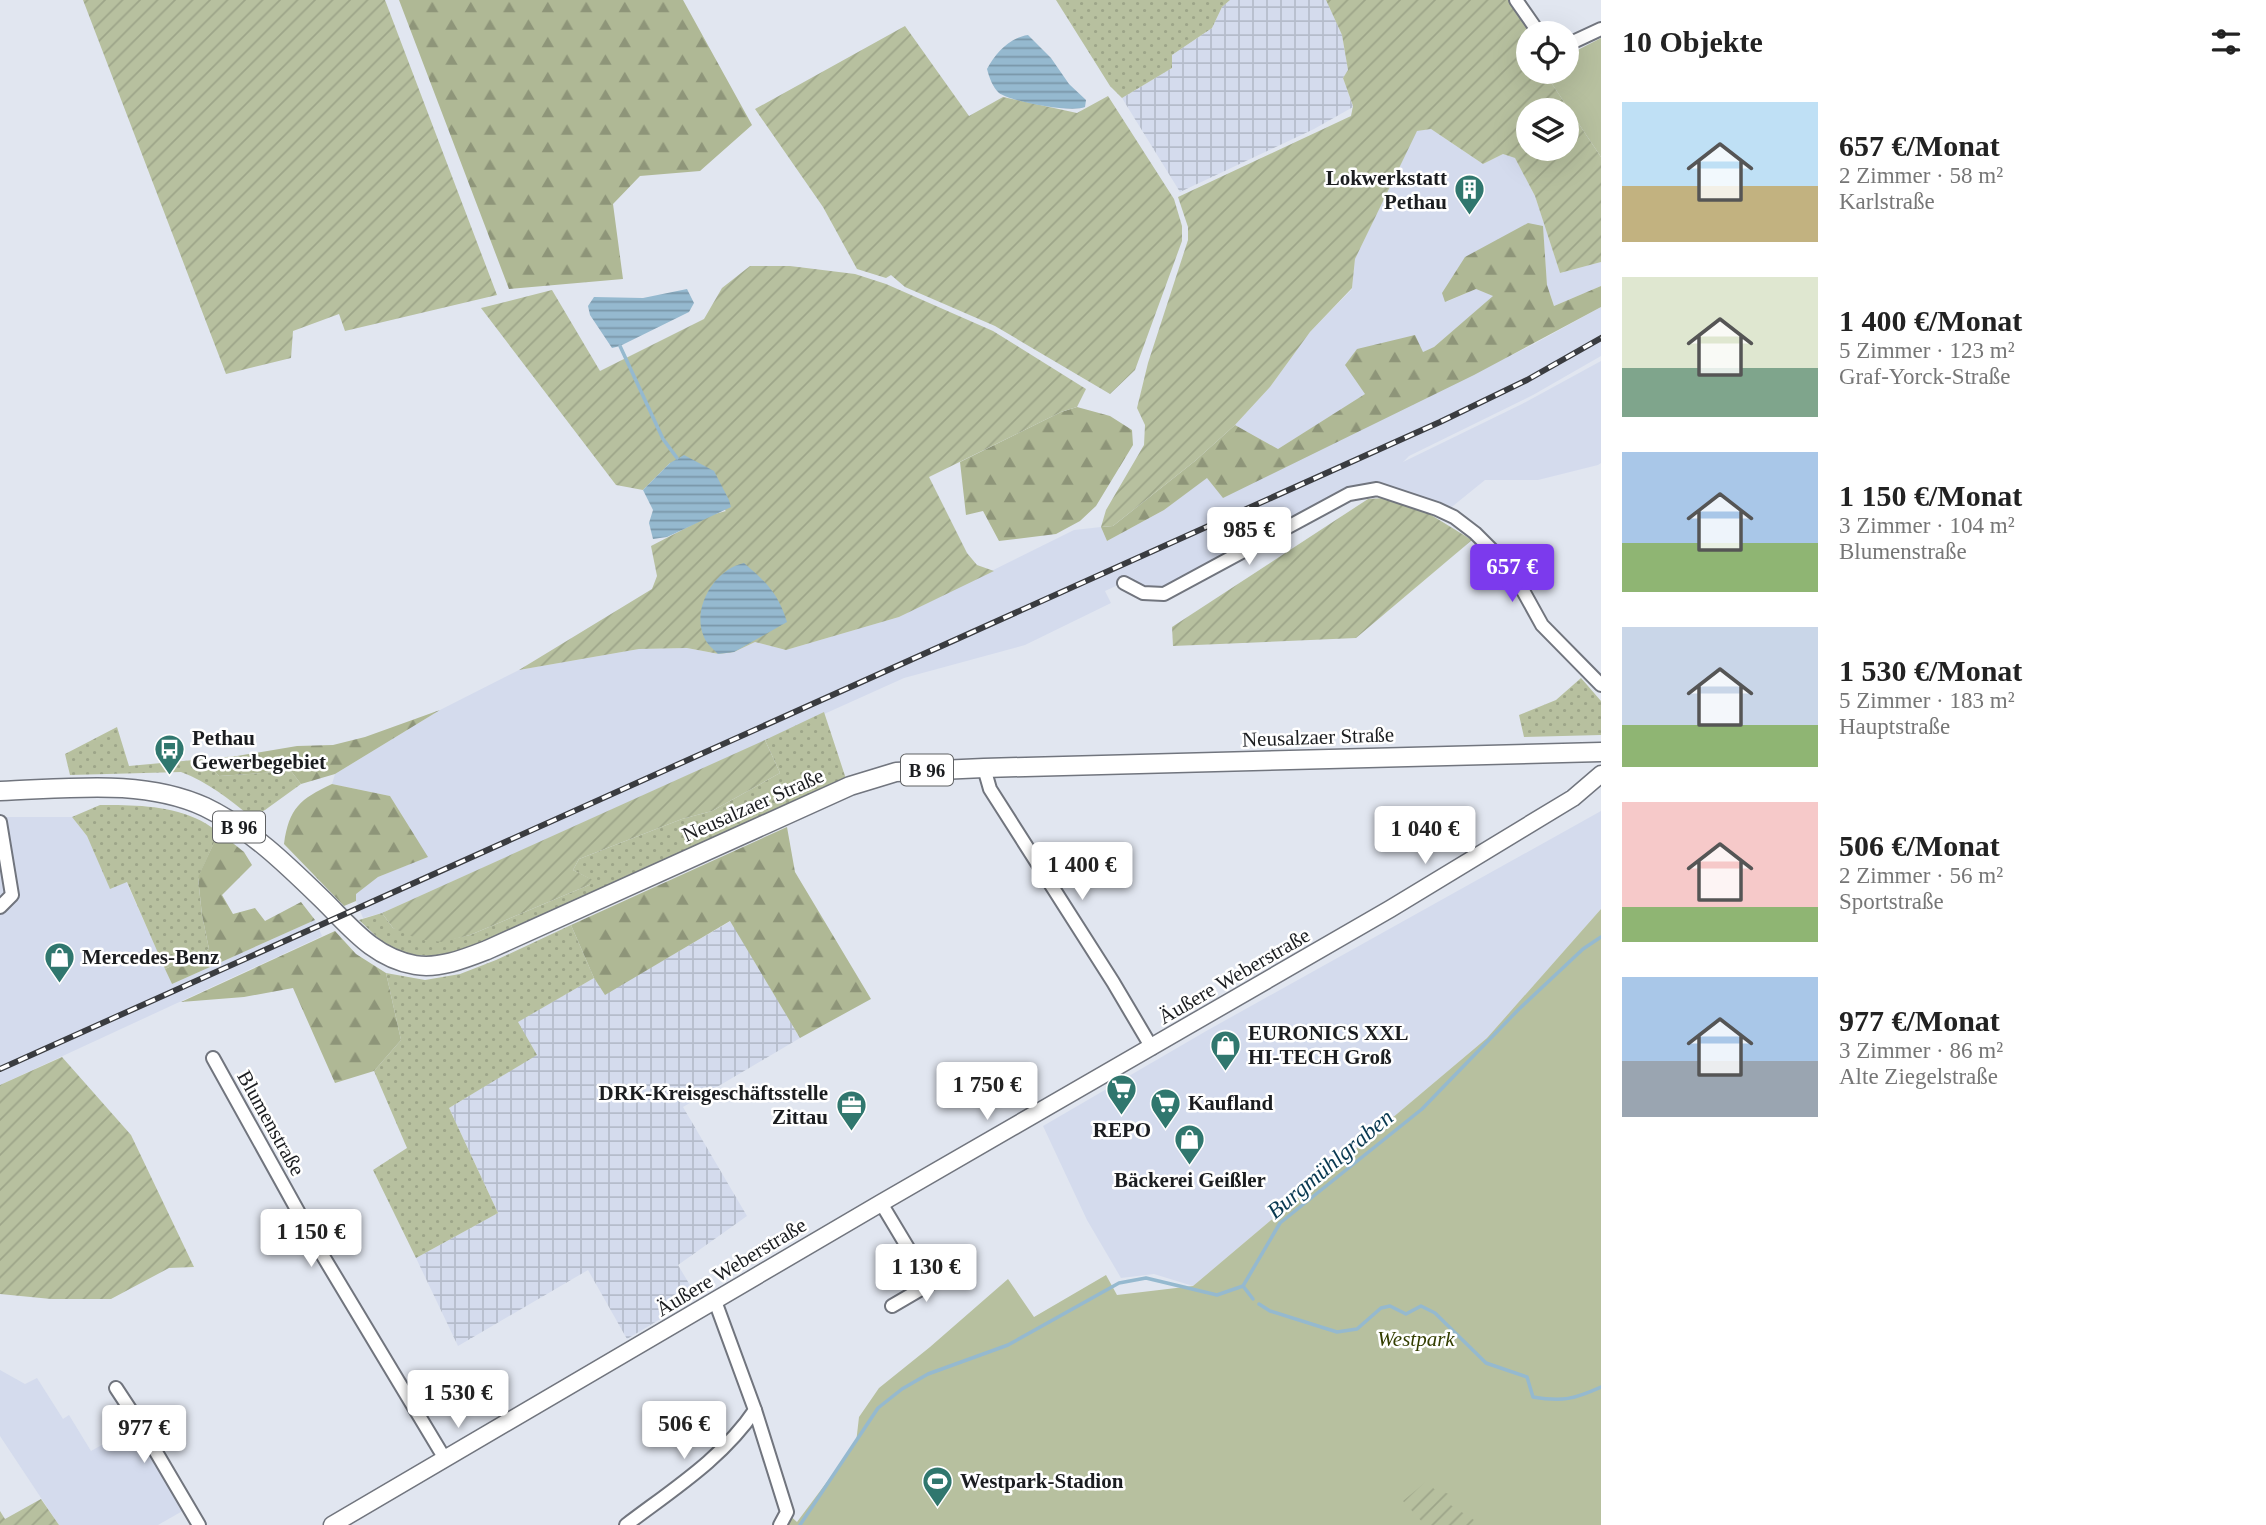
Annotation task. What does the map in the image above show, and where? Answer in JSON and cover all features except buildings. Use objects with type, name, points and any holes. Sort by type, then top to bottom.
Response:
[{"type":"main road","name":"Neusalzaer Straße","points":[[0,791],[102,788],[155,792],[183,798],[224,817],[264,846],[374,949],[397,961],[434,966],[486,950],[850,786],[896,772],[1601,751]]},
{"type":"main road","points":[[1578,752],[1591,764],[1598,779]]},
{"type":"main road","name":"Äußere Weberstraße","points":[[332,1525],[1390,909],[1573,798],[1598,779]]},
{"type":"street","points":[[1517,0],[1531,21]]},
{"type":"street","points":[[1579,39],[1601,29]]},
{"type":"street","points":[[1124,583],[1143,593],[1164,594],[1349,494],[1377,489],[1437,509],[1454,517],[1475,533],[1511,569],[1542,625],[1601,685]]},
{"type":"street","points":[[984,768],[990,789],[1152,1048]]},
{"type":"street","points":[[0,822],[12,895],[0,906]]},
{"type":"street","name":"Blumenstraße","points":[[213,1058],[320,1251],[445,1459]]},
{"type":"street","points":[[881,1203],[929,1283]]},
{"type":"street","points":[[892,1306],[945,1275]]},
{"type":"street","points":[[715,1301],[755,1410],[787,1512],[780,1525]]},
{"type":"street","points":[[116,1388],[199,1525]]},
{"type":"street","points":[[626,1525],[697,1472],[743,1429],[755,1410]]},
{"type":"shaded area","points":[[1230,0],[1326,0],[1342,35],[1348,70],[1343,78],[1353,107],[1314,129],[1180,192],[1122,98],[1172,68],[1172,55],[1212,28],[1222,7]]},
{"type":"shaded area","points":[[1431,129],[1483,164],[1503,154],[1515,158],[1535,196],[1560,273],[1601,262],[1601,286],[1554,306],[1547,285],[1543,227],[1446,302],[1476,289],[1494,296],[1434,347],[1423,352],[1366,394],[1278,449],[1235,425],[1270,387],[1310,332],[1352,289],[1355,259],[1416,131]]},
{"type":"shaded area","points":[[1601,307],[1601,356],[1533,395],[1409,456],[1403,462],[1522,404],[1601,361],[1601,463],[1598,465],[1538,480],[1485,480],[1448,510],[1379,486],[1161,589],[1145,588],[1129,580],[1105,591],[1111,603],[1025,645],[904,678],[382,913],[363,918],[355,894],[378,877],[427,857],[390,796],[332,784],[335,774],[440,710],[519,670],[639,649],[687,648],[719,654],[734,652],[755,642],[786,650],[899,617],[1074,530],[1101,527],[1107,541],[1164,510],[1207,477],[1223,497],[1534,344]]},
{"type":"shaded area","points":[[1601,811],[1601,909],[1487,1038],[1193,1286],[1154,1274],[1121,1278],[1087,1220],[1043,1126],[1208,1030]]},
{"type":"shaded area","points":[[0,817],[72,817],[87,836],[110,888],[126,881],[172,984],[315,920],[322,936],[0,1085]]},
{"type":"shaded area","points":[[731,921],[800,1038],[683,1107],[747,1216],[678,1265],[697,1297],[627,1339],[588,1270],[458,1346],[416,1258],[498,1213],[449,1108],[536,1055],[517,1022],[594,978],[605,994]]},
{"type":"shaded area","points":[[0,1370],[25,1384],[37,1378],[63,1419],[69,1415],[91,1451],[136,1426],[186,1509],[158,1525],[59,1525],[0,1436]]},
{"type":"green space","points":[[83,0],[385,0],[497,295],[345,331],[339,314],[293,331],[291,358],[226,374]]},
{"type":"green space","points":[[399,0],[683,0],[752,125],[700,171],[640,176],[613,204],[623,279],[509,289]]},
{"type":"green space","points":[[1056,0],[1230,0],[1222,7],[1212,28],[1172,55],[1172,68],[1122,98],[1110,86]]},
{"type":"green space","points":[[1326,0],[1515,0],[1529,21],[1516,21],[1516,84],[1552,84],[1561,98],[1516,98],[1516,160],[1503,154],[1483,164],[1431,129],[1417,131],[1355,259],[1352,288],[1310,332],[1270,387],[1235,425],[1195,461],[1113,526],[1101,527],[1106,510],[1144,445],[1145,425],[1137,408],[1148,363],[1188,240],[1188,227],[1178,197],[1351,116],[1353,106],[1343,78],[1348,70],[1342,35]]},
{"type":"green space","points":[[905,26],[969,116],[1003,97],[1077,113],[1108,96],[1174,199],[1182,226],[1182,241],[1135,370],[1110,394],[995,326],[905,287],[891,275],[886,278],[857,269],[823,207],[755,109]]},
{"type":"green space","points":[[1601,38],[1601,157],[1579,124],[1579,98],[1561,98],[1552,84],[1579,84],[1579,49]]},
{"type":"green space","points":[[1579,124],[1601,157],[1601,262],[1560,273],[1535,196],[1517,161],[1579,161]]},
{"type":"green space","points":[[1528,223],[1543,226],[1547,285],[1554,306],[1601,286],[1601,307],[1474,375],[1223,498],[1207,478],[1164,510],[1107,541],[1101,527],[1113,526],[1195,461],[1235,425],[1278,449],[1365,394],[1345,365],[1357,349],[1415,335],[1423,352],[1434,347],[1493,296],[1476,289],[1445,302],[1442,293],[1465,257]]},
{"type":"green space","points":[[750,266],[790,266],[855,274],[886,284],[993,331],[1086,389],[1077,407],[1061,412],[929,477],[967,553],[977,565],[994,571],[899,617],[786,650],[755,642],[734,652],[719,654],[687,648],[639,649],[519,670],[652,589],[657,576],[651,546],[711,515],[726,511],[670,463],[643,490],[616,485],[481,308],[552,290],[600,371],[704,319],[722,288]]},
{"type":"green space","points":[[1077,407],[1110,416],[1132,430],[1133,445],[1096,506],[1080,521],[1056,534],[999,541],[983,511],[966,515],[960,462],[1061,412]]},
{"type":"green space","points":[[1384,498],[1418,507],[1472,540],[1356,638],[1173,646],[1172,627],[1368,499]]},
{"type":"green space","points":[[1581,678],[1601,701],[1601,735],[1524,737],[1519,715],[1556,700]]},
{"type":"green space","points":[[440,710],[335,774],[301,784],[291,771],[219,776],[211,767],[237,756],[297,746],[333,745],[365,737]]},
{"type":"green space","points":[[824,712],[847,782],[487,944],[443,957],[402,954],[379,939],[359,920],[382,913],[393,928],[442,941],[470,935],[589,885],[592,880],[573,870],[579,859],[682,819],[712,811],[780,773],[765,740]]},
{"type":"green space","points":[[117,727],[129,766],[237,756],[211,767],[219,776],[291,771],[301,784],[251,817],[209,786],[181,772],[70,775],[65,754]]},
{"type":"green space","points":[[765,740],[780,773],[712,811],[682,819],[579,859],[573,870],[593,880],[589,885],[470,935],[442,942],[418,939],[393,928],[382,913]]},
{"type":"green space","points":[[332,784],[390,796],[428,857],[378,877],[356,894],[356,901],[344,906],[284,844],[289,822],[298,806]]},
{"type":"green space","points":[[100,805],[172,810],[198,819],[219,832],[198,878],[209,949],[165,969],[127,882],[110,889],[87,836],[72,817]]},
{"type":"green space","points":[[787,827],[795,872],[871,999],[800,1038],[730,921],[605,995],[594,978],[571,925]]},
{"type":"green space","points":[[219,832],[244,852],[252,865],[222,895],[233,914],[255,908],[265,921],[301,902],[315,920],[172,984],[165,969],[209,949],[198,877]]},
{"type":"green space","name":"Westpark","points":[[1601,909],[1601,1525],[782,1525],[788,1514],[797,1522],[856,1443],[859,1417],[879,1388],[1008,1279],[1034,1317],[1106,1275],[1117,1295],[1193,1286],[1487,1038]]},
{"type":"green space","points":[[571,925],[594,978],[518,1022],[537,1055],[449,1108],[498,1213],[416,1258],[373,1170],[407,1148],[374,1071],[401,1040],[386,973],[425,980],[460,974]]},
{"type":"green space","points":[[335,931],[356,954],[386,973],[401,1040],[374,1071],[335,1083],[293,988],[244,997],[181,1002]]},
{"type":"green space","points":[[62,1057],[131,1135],[194,1267],[169,1268],[111,1299],[51,1299],[0,1294],[0,1085]]},
{"type":"green space","points":[[1428,1480],[1434,1489],[1449,1494],[1449,1504],[1474,1520],[1471,1525],[1425,1525],[1403,1501]]},
{"type":"green space","points":[[41,1499],[59,1525],[0,1525],[0,1511],[5,1519]]},
{"type":"water","points":[[1028,35],[1086,100],[1085,107],[1068,109],[1042,106],[1016,100],[997,91],[987,69],[1004,47],[1015,39]]},
{"type":"water","points":[[687,289],[694,303],[689,312],[612,348],[590,315],[588,306],[594,297],[643,298]]},
{"type":"water","points":[[684,455],[714,471],[731,507],[667,537],[653,539],[649,523],[653,510],[643,490],[670,463]]},
{"type":"water","points":[[744,563],[770,589],[780,603],[787,622],[734,652],[718,654],[704,637],[701,626],[703,602],[715,581],[733,567]]},
{"type":"waterway","points":[[620,346],[663,439],[677,458]]},
{"type":"waterway","name":"Burgmühlgraben","points":[[800,1525],[878,1408],[902,1389],[928,1374],[1008,1345],[1119,1283],[1146,1278],[1217,1295],[1243,1286],[1280,1223],[1422,1109],[1518,1010],[1583,949],[1601,937]]},
{"type":"waterway","points":[[1243,1286],[1253,1299]]},
{"type":"waterway","points":[[1259,1304],[1270,1311],[1337,1332],[1357,1329],[1381,1308],[1390,1306],[1406,1314],[1421,1306],[1435,1313],[1486,1363],[1527,1377],[1533,1397],[1568,1398],[1601,1387]]},
{"type":"railway","points":[[0,1069],[1440,422],[1527,380],[1601,338]]},
{"type":"place","name":"Lokwerkstatt Pethau","points":[[1470,217]]},
{"type":"place","name":"Pethau Gewerbegebiet","points":[[169,777]]},
{"type":"place","name":"Mercedes-Benz","points":[[59,984]]},
{"type":"place","name":"EURONICS XXL HI-TECH Groß","points":[[1225,1072]]},
{"type":"place","name":"REPO","points":[[1122,1117]]},
{"type":"place","name":"Kaufland","points":[[1165,1130]]},
{"type":"place","name":"DRK-Kreisgeschäftsstelle Zittau","points":[[851,1132]]},
{"type":"place","name":"Bäckerei Geißler","points":[[1190,1167]]},
{"type":"place","name":"Westpark-Stadion","points":[[937,1508]]}]
